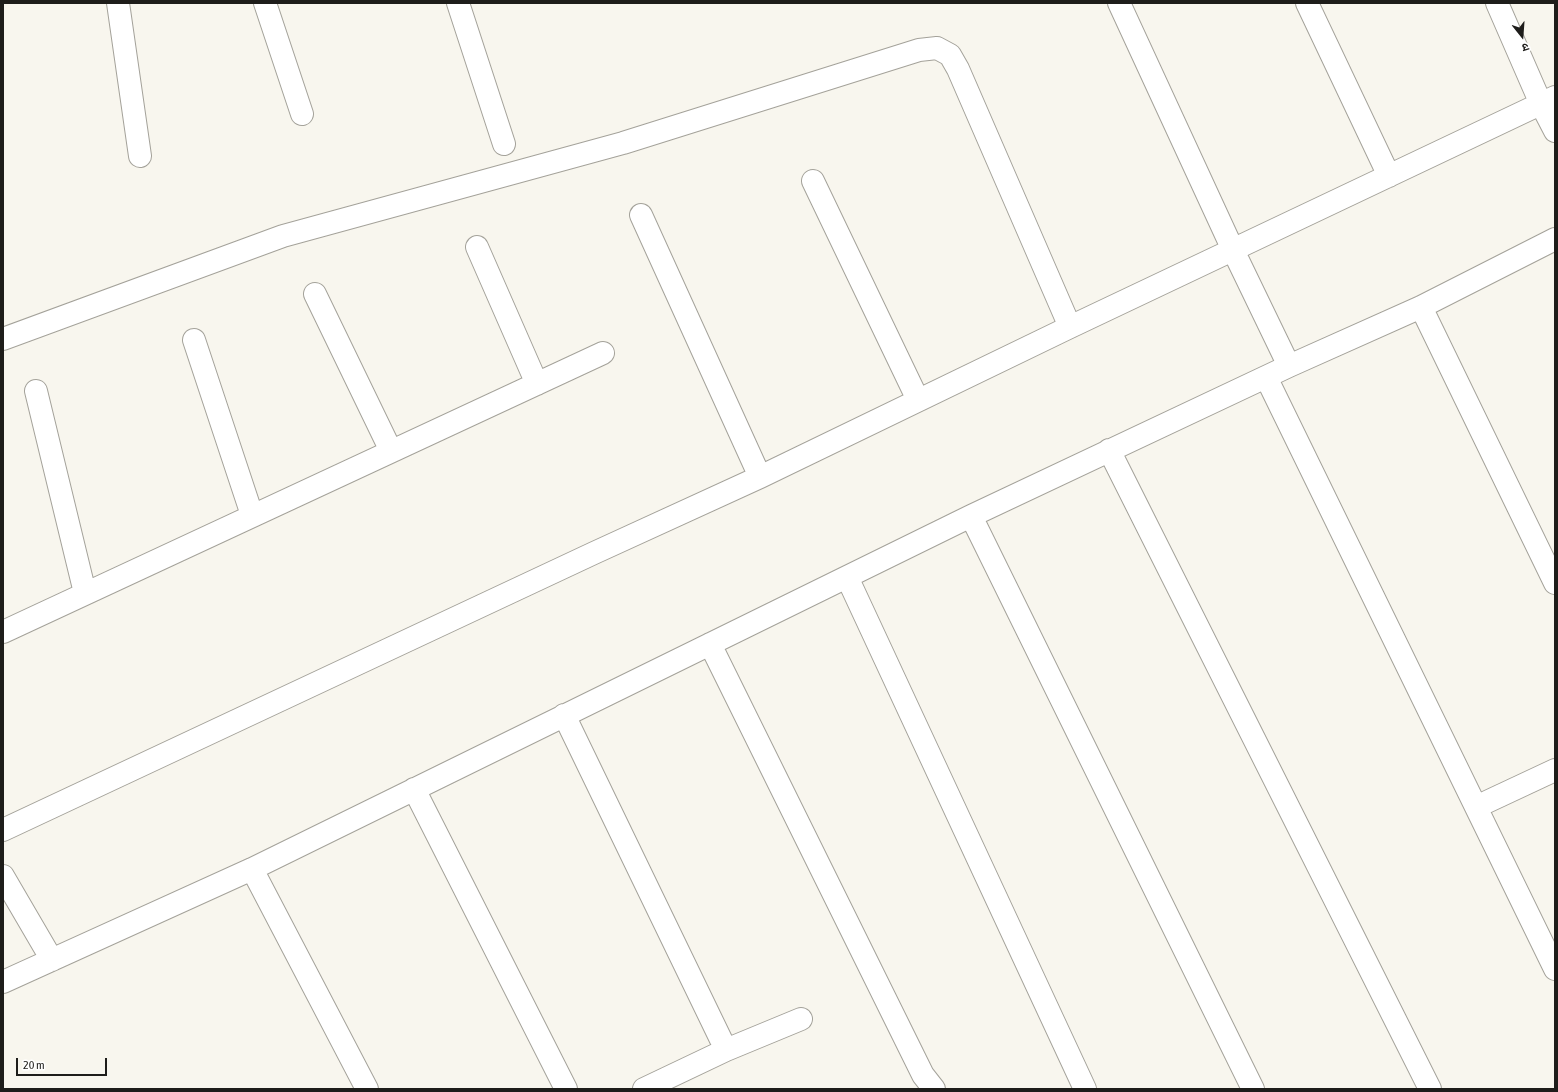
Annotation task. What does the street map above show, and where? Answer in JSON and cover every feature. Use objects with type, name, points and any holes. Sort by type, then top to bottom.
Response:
[{"type":"street","points":[[118,3],[140,156]]},
{"type":"street","points":[[266,3],[302,114]]},
{"type":"street","points":[[458,3],[504,144]]},
{"type":"street","points":[[1119,3],[1233,250],[1289,366]]},
{"type":"street","points":[[1307,3],[1389,176]]},
{"type":"street","points":[[1497,3],[1548,100],[1555,131]]},
{"type":"street","points":[[3,339],[283,236],[623,143],[919,50],[937,48],[950,55],[958,69],[1070,327]]},
{"type":"street","points":[[3,830],[594,553],[760,477],[1070,327],[1548,100]]},
{"type":"street","points":[[813,181],[918,400]]},
{"type":"street","points":[[641,215],[760,477]]},
{"type":"street","points":[[3,982],[252,869],[971,516],[1289,366],[1421,307],[1555,239]]},
{"type":"street","points":[[477,247],[537,384]]},
{"type":"street","points":[[315,294],[392,451]]},
{"type":"street","points":[[1421,307],[1555,583]]},
{"type":"street","points":[[194,340],[252,515]]},
{"type":"street","points":[[3,632],[603,353]]},
{"type":"street","points":[[1266,377],[1555,969]]},
{"type":"street","points":[[36,391],[85,594]]},
{"type":"street","points":[[1109,450],[1430,1089]]},
{"type":"street","points":[[971,516],[1253,1089]]},
{"type":"street","points":[[847,577],[1085,1089]]},
{"type":"street","points":[[710,644],[923,1075],[934,1089]]},
{"type":"street","points":[[564,716],[726,1050]]},
{"type":"street","points":[[1476,806],[1555,770]]},
{"type":"street","points":[[414,789],[566,1089]]},
{"type":"street","points":[[252,869],[367,1089]]},
{"type":"street","points":[[3,876],[52,960]]},
{"type":"street","points":[[644,1089],[726,1050],[801,1019]]}]
